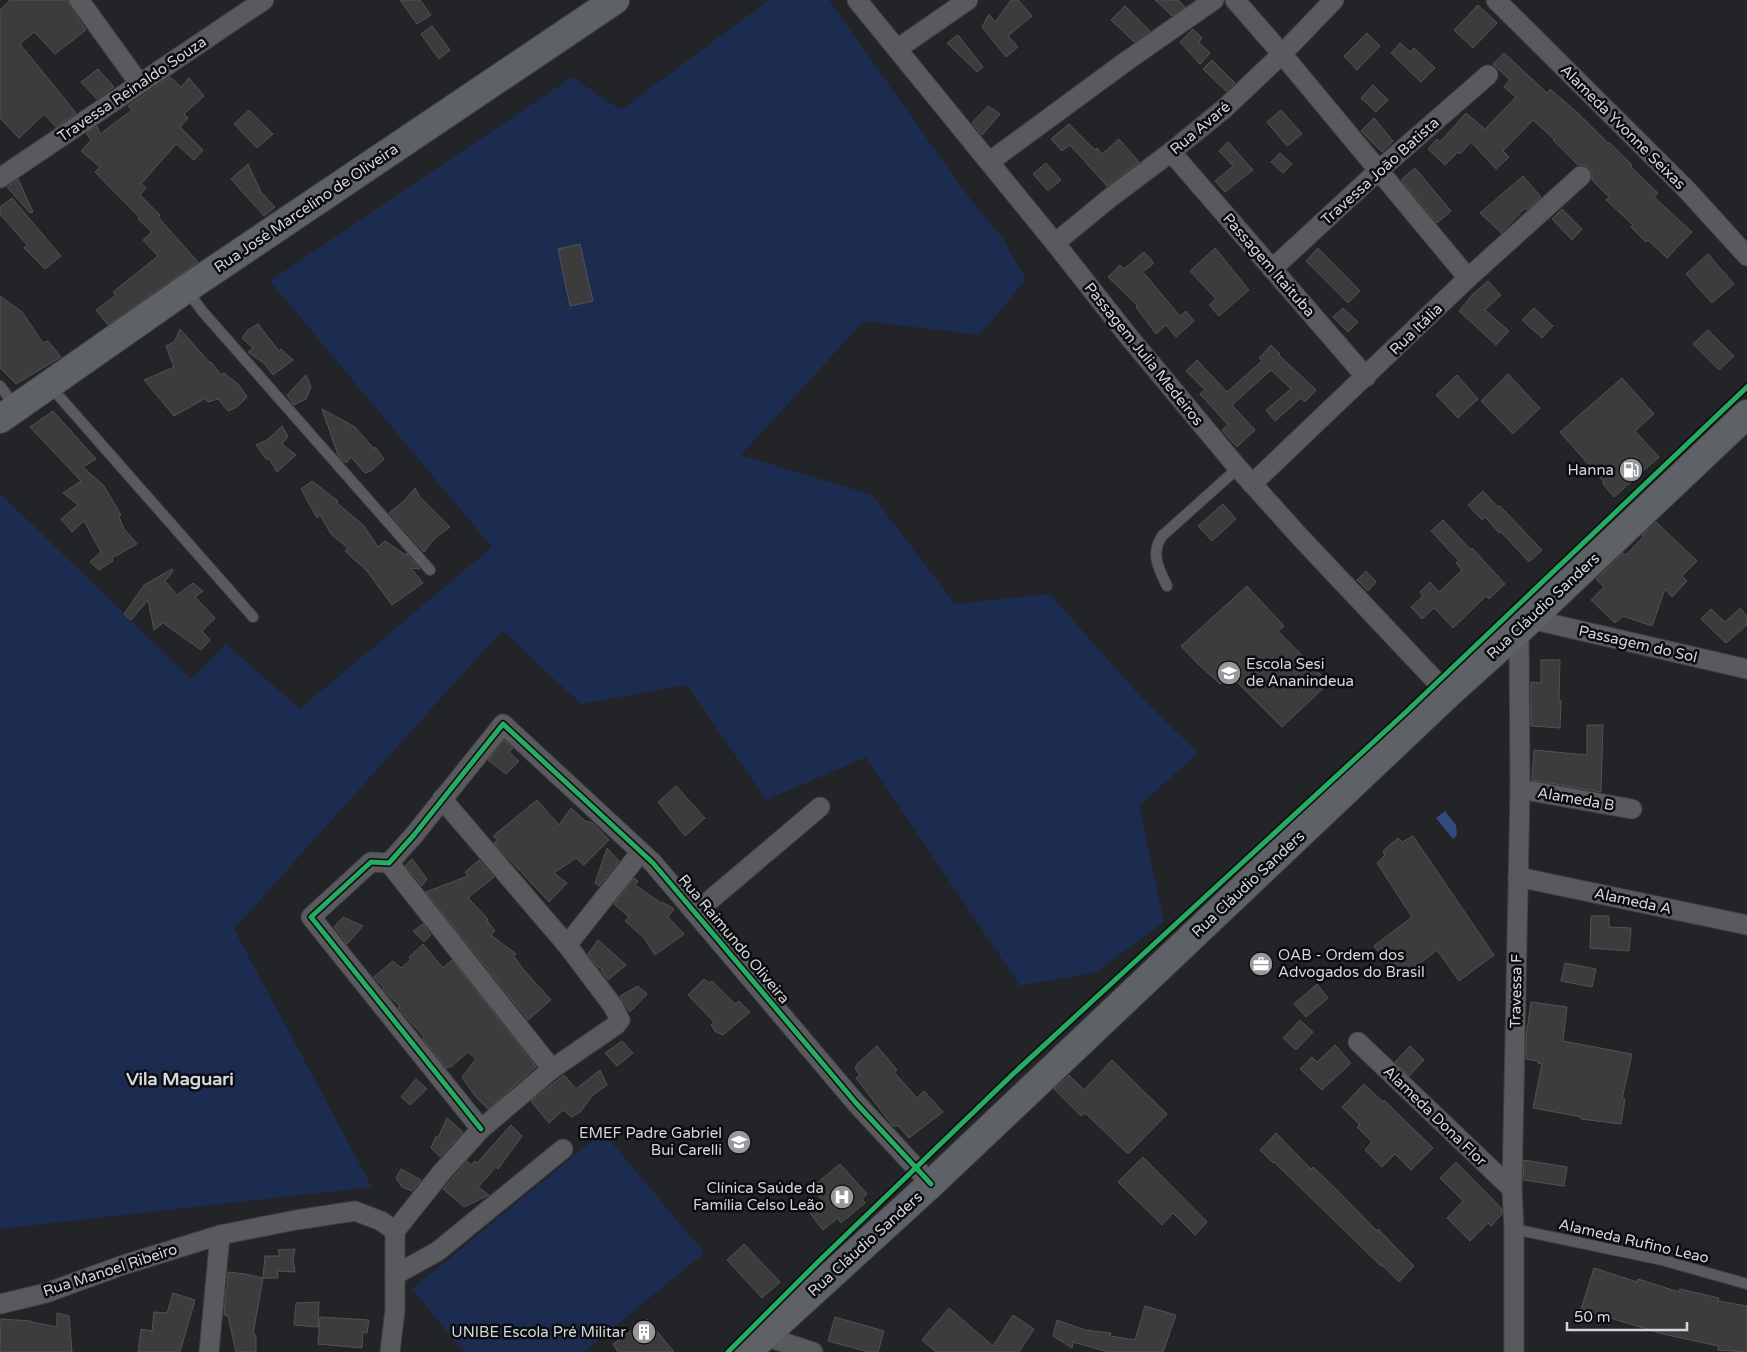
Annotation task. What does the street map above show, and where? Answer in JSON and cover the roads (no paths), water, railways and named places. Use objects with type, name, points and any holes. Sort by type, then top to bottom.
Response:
[{"type":"main road","name":"Rua José Marcelino de Oliveira","points":[[8,413],[186,289],[615,0]]},
{"type":"main road","name":"Rua Cláudio Sanders","points":[[756,1344],[931,1184],[1448,694],[1524,625],[1747,414]]},
{"type":"street","points":[[79,0],[139,83]]},
{"type":"street","name":"Travessa Reinaldo Souza","points":[[3,171],[263,0]]},
{"type":"street","name":"Passagem Julia Medeiros","points":[[858,0],[1129,337],[1238,468],[1300,537],[1448,694]]},
{"type":"street","points":[[897,49],[968,0]]},
{"type":"street","points":[[989,162],[1128,60],[1214,0]]},
{"type":"street","points":[[1235,0],[1468,278]]},
{"type":"street","name":"Rua Avaré","points":[[1055,243],[1111,197],[1172,152],[1224,108],[1282,54],[1334,0]]},
{"type":"street","name":"Alameda Yvonne Seixas","points":[[1496,0],[1680,183],[1747,256]]},
{"type":"street","name":"Travessa João Batista","points":[[1272,269],[1378,171],[1488,75]]},
{"type":"street","name":"Passagem Itaituba","points":[[1172,152],[1366,377]]},
{"type":"street","name":"Rua Itália","points":[[1252,484],[1468,278],[1581,176]]},
{"type":"street","name":"Passagem do Sol","points":[[1524,625],[1747,669]]},
{"type":"street","name":"Travessa F","points":[[1514,1352],[1514,1229],[1512,1189],[1524,625]]},
{"type":"street","name":"Rua Raimundo Oliveira","points":[[442,799],[503,724],[640,853],[653,863],[856,1103],[931,1184]]},
{"type":"street","name":"Alameda B","points":[[1520,789],[1632,809]]},
{"type":"street","points":[[389,863],[442,799],[567,945],[613,1006],[620,1020],[616,1025],[552,1069],[480,1129],[442,1172],[395,1231],[395,1310],[390,1352]]},
{"type":"street","points":[[696,912],[820,807]]},
{"type":"street","points":[[567,945],[640,853]]},
{"type":"street","points":[[480,1129],[311,917],[370,862],[389,863],[552,1069]]},
{"type":"street","name":"Alameda A","points":[[1518,877],[1747,925]]},
{"type":"street","name":"Alameda Dona Flor","points":[[1358,1042],[1512,1189]]},
{"type":"street","points":[[395,1275],[438,1251],[563,1150]]},
{"type":"street","name":"Rua Manoel Ribeiro","points":[[0,1304],[46,1293],[123,1265],[220,1235],[296,1220],[355,1211],[381,1221],[395,1231]]},
{"type":"street","points":[[209,1352],[220,1235]]},
{"type":"street","points":[[756,1344],[813,1352]]},
{"type":"lane","points":[[186,289],[203,312],[430,570]]},
{"type":"lane","points":[[0,386],[8,413]]},
{"type":"lane","points":[[49,386],[253,617]]},
{"type":"lane","points":[[1167,586],[1157,564],[1156,545],[1167,531],[1238,468]]},
{"type":"lane","name":"Alameda Rufino Leao","points":[[1514,1229],[1662,1260],[1747,1284]]},
{"type":"place","name":"Hanna","points":[[1631,470]]},
{"type":"place","name":"Escola Sesi de Ananindeua","points":[[1229,673]]},
{"type":"place","name":"OAB - Ordem dos Advogados do Brasil","points":[[1261,964]]},
{"type":"place","name":"EMEF Padre Gabriel Bui Carelli","points":[[739,1142]]},
{"type":"place","name":"Clínica Saúde da Família Celso Leão","points":[[842,1197]]},
{"type":"place","name":"UNIBE Escola Pré Militar","points":[[644,1332]]},
{"type":"district","name":"Vila Maguari","points":[[180,1079]]}]
